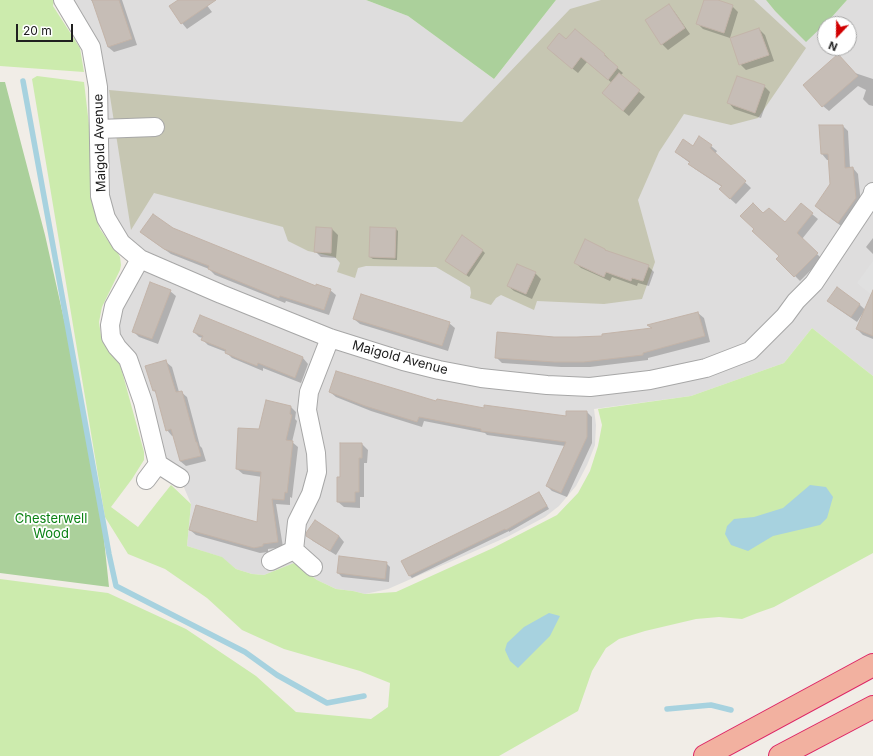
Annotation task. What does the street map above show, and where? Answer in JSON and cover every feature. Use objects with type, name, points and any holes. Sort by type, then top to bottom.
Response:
[{"type":"highway","points":[[705,756],[873,665]]},
{"type":"highway","points":[[780,756],[873,707]]},
{"type":"street","name":"Maigold Avenue","points":[[63,0],[91,47],[98,87],[100,196],[106,218],[122,243],[140,259],[330,338],[403,361],[439,370],[482,378],[547,385],[590,387],[650,380],[706,368],[750,351],[785,316],[796,301],[814,283],[872,196],[873,192]]},
{"type":"street","points":[[99,129],[154,127]]},
{"type":"street","points":[[140,259],[114,306],[110,325],[111,337],[117,347],[128,359],[143,402],[158,464],[180,478]]},
{"type":"street","points":[[294,550],[297,522],[311,494],[317,472],[316,452],[307,410],[310,392],[330,338]]},
{"type":"street","points":[[146,480],[158,464]]},
{"type":"street","points":[[272,561],[294,550]]},
{"type":"street","points":[[294,550],[312,566]]},
{"type":"shaded area","points":[[63,0],[366,0],[408,16],[494,79],[556,0],[766,0],[787,22],[817,19],[817,56],[857,56],[857,16],[833,16],[847,0],[873,0],[873,376],[812,328],[784,363],[691,396],[594,409],[596,425],[595,445],[576,486],[559,506],[545,517],[507,537],[388,589],[365,594],[336,589],[317,580],[294,563],[264,575],[252,574],[236,569],[221,557],[187,546],[191,504],[180,478],[158,464],[111,337],[140,259],[106,218],[98,87]]},
{"type":"shaded area","points":[[601,0],[754,0],[806,48],[758,118],[731,125],[684,114],[659,152],[638,200],[655,262],[642,299],[604,304],[537,301],[534,310],[501,295],[496,298],[491,305],[470,298],[470,287],[436,267],[366,266],[358,268],[355,278],[337,272],[340,263],[335,257],[308,251],[288,241],[283,227],[154,193],[131,230],[109,90],[462,122],[570,9]]},
{"type":"shaded area","points":[[873,261],[873,296],[857,283]]},
{"type":"green space","points":[[0,0],[54,0],[53,6],[80,48],[84,72],[0,66]]},
{"type":"green space","points":[[366,0],[556,0],[494,79],[408,16]]},
{"type":"green space","points":[[766,0],[847,0],[833,16],[817,16],[817,31],[806,42]]},
{"type":"green space","points":[[37,76],[84,82],[89,125],[92,196],[95,213],[100,229],[120,257],[121,265],[102,307],[99,322],[101,336],[120,364],[144,452],[144,460],[111,507],[138,527],[171,485],[191,504],[187,546],[222,557],[236,569],[252,574],[264,575],[294,563],[317,580],[336,589],[365,594],[396,592],[493,548],[557,515],[578,493],[590,471],[598,446],[602,425],[598,409],[691,396],[784,363],[812,328],[873,376],[873,553],[774,607],[742,619],[719,617],[696,619],[645,631],[619,639],[606,648],[592,671],[578,711],[499,756],[0,756],[0,579],[108,593],[186,629],[256,676],[296,712],[371,719],[388,707],[390,683],[360,671],[284,649],[242,630],[207,598],[165,569],[128,554],[105,517],[32,79]]},
{"type":"green space","name":"Chesterwell Wood","points":[[0,82],[5,82],[45,235],[75,368],[101,511],[109,587],[0,573]]},
{"type":"water","points":[[810,485],[826,487],[833,497],[827,518],[820,525],[773,536],[748,551],[731,545],[725,534],[727,526],[734,519],[754,517],[783,508]]},
{"type":"water","points":[[549,613],[560,616],[550,636],[518,668],[510,661],[505,650],[507,643],[524,627]]},
{"type":"building","points":[[92,0],[119,0],[132,39],[108,47]]},
{"type":"building","points":[[178,0],[216,0],[181,24],[169,6]]},
{"type":"building","points":[[704,0],[718,0],[733,5],[724,33],[696,24]]},
{"type":"building","points":[[669,4],[685,28],[661,45],[645,20]]},
{"type":"building","points":[[759,28],[769,55],[739,65],[730,38]]},
{"type":"building","points":[[575,29],[618,67],[608,80],[581,57],[572,69],[547,48],[559,33],[566,39]]},
{"type":"building","points":[[836,56],[840,56],[858,76],[822,107],[803,85]]},
{"type":"building","points":[[619,73],[640,90],[623,111],[602,93]]},
{"type":"building","points":[[737,76],[765,85],[755,113],[727,103]]},
{"type":"building","points":[[819,125],[843,125],[845,168],[853,167],[856,198],[838,223],[815,206],[830,184],[828,154],[821,154]]},
{"type":"building","points":[[699,136],[712,145],[710,148],[746,181],[730,199],[719,189],[722,186],[688,164],[690,162],[675,152],[683,139],[693,146]]},
{"type":"building","points":[[753,203],[763,213],[769,208],[785,222],[801,203],[813,213],[797,233],[818,253],[794,277],[776,259],[779,256],[752,231],[754,229],[740,216]]},
{"type":"building","points":[[153,214],[173,228],[316,286],[316,284],[331,289],[324,310],[280,296],[279,298],[208,269],[209,266],[164,249],[140,232]]},
{"type":"building","points":[[316,227],[332,228],[331,253],[314,252]]},
{"type":"building","points":[[370,227],[396,228],[395,258],[369,257]]},
{"type":"building","points":[[462,235],[483,250],[466,275],[445,261]]},
{"type":"building","points":[[585,239],[605,250],[649,265],[643,281],[632,278],[631,281],[606,272],[604,277],[574,263]]},
{"type":"building","points":[[517,264],[536,272],[526,294],[507,286]]},
{"type":"building","points":[[150,282],[171,290],[152,339],[132,332]]},
{"type":"building","points":[[837,287],[860,304],[851,317],[827,301]]},
{"type":"building","points":[[873,290],[873,336],[856,329]]},
{"type":"building","points":[[361,294],[450,322],[442,346],[353,319]]},
{"type":"building","points":[[698,312],[705,336],[643,353],[643,355],[584,362],[554,362],[495,358],[497,332],[554,337],[602,336],[602,334],[652,328],[647,325]]},
{"type":"building","points":[[200,315],[303,357],[295,378],[258,363],[257,366],[239,359],[225,353],[226,350],[201,340],[203,336],[193,332]]},
{"type":"building","points":[[166,360],[176,392],[182,391],[201,456],[180,461],[171,429],[166,431],[155,390],[153,391],[145,366]]},
{"type":"building","points":[[336,371],[436,401],[437,399],[484,408],[484,405],[566,416],[566,411],[587,411],[587,437],[561,493],[546,486],[566,442],[481,431],[481,429],[419,417],[417,422],[365,406],[329,392]]},
{"type":"building","points":[[266,400],[291,406],[290,414],[292,415],[286,440],[293,441],[287,493],[285,492],[284,500],[272,499],[278,542],[263,544],[263,546],[254,548],[189,530],[196,505],[257,522],[261,472],[236,469],[238,428],[259,429]]},
{"type":"building","points":[[340,443],[362,443],[362,458],[359,458],[359,492],[355,492],[355,502],[337,502],[337,477],[340,477]]},
{"type":"building","points":[[539,492],[547,506],[506,530],[505,529],[409,576],[401,561]]},
{"type":"building","points":[[315,520],[339,536],[330,551],[306,536],[306,533]]},
{"type":"building","points":[[339,556],[387,562],[385,579],[337,573]]},
{"type":"waterway","points":[[23,81],[116,586],[245,652],[277,675],[327,703],[364,696]]},
{"type":"waterway","points":[[667,709],[711,705],[731,710]]}]
